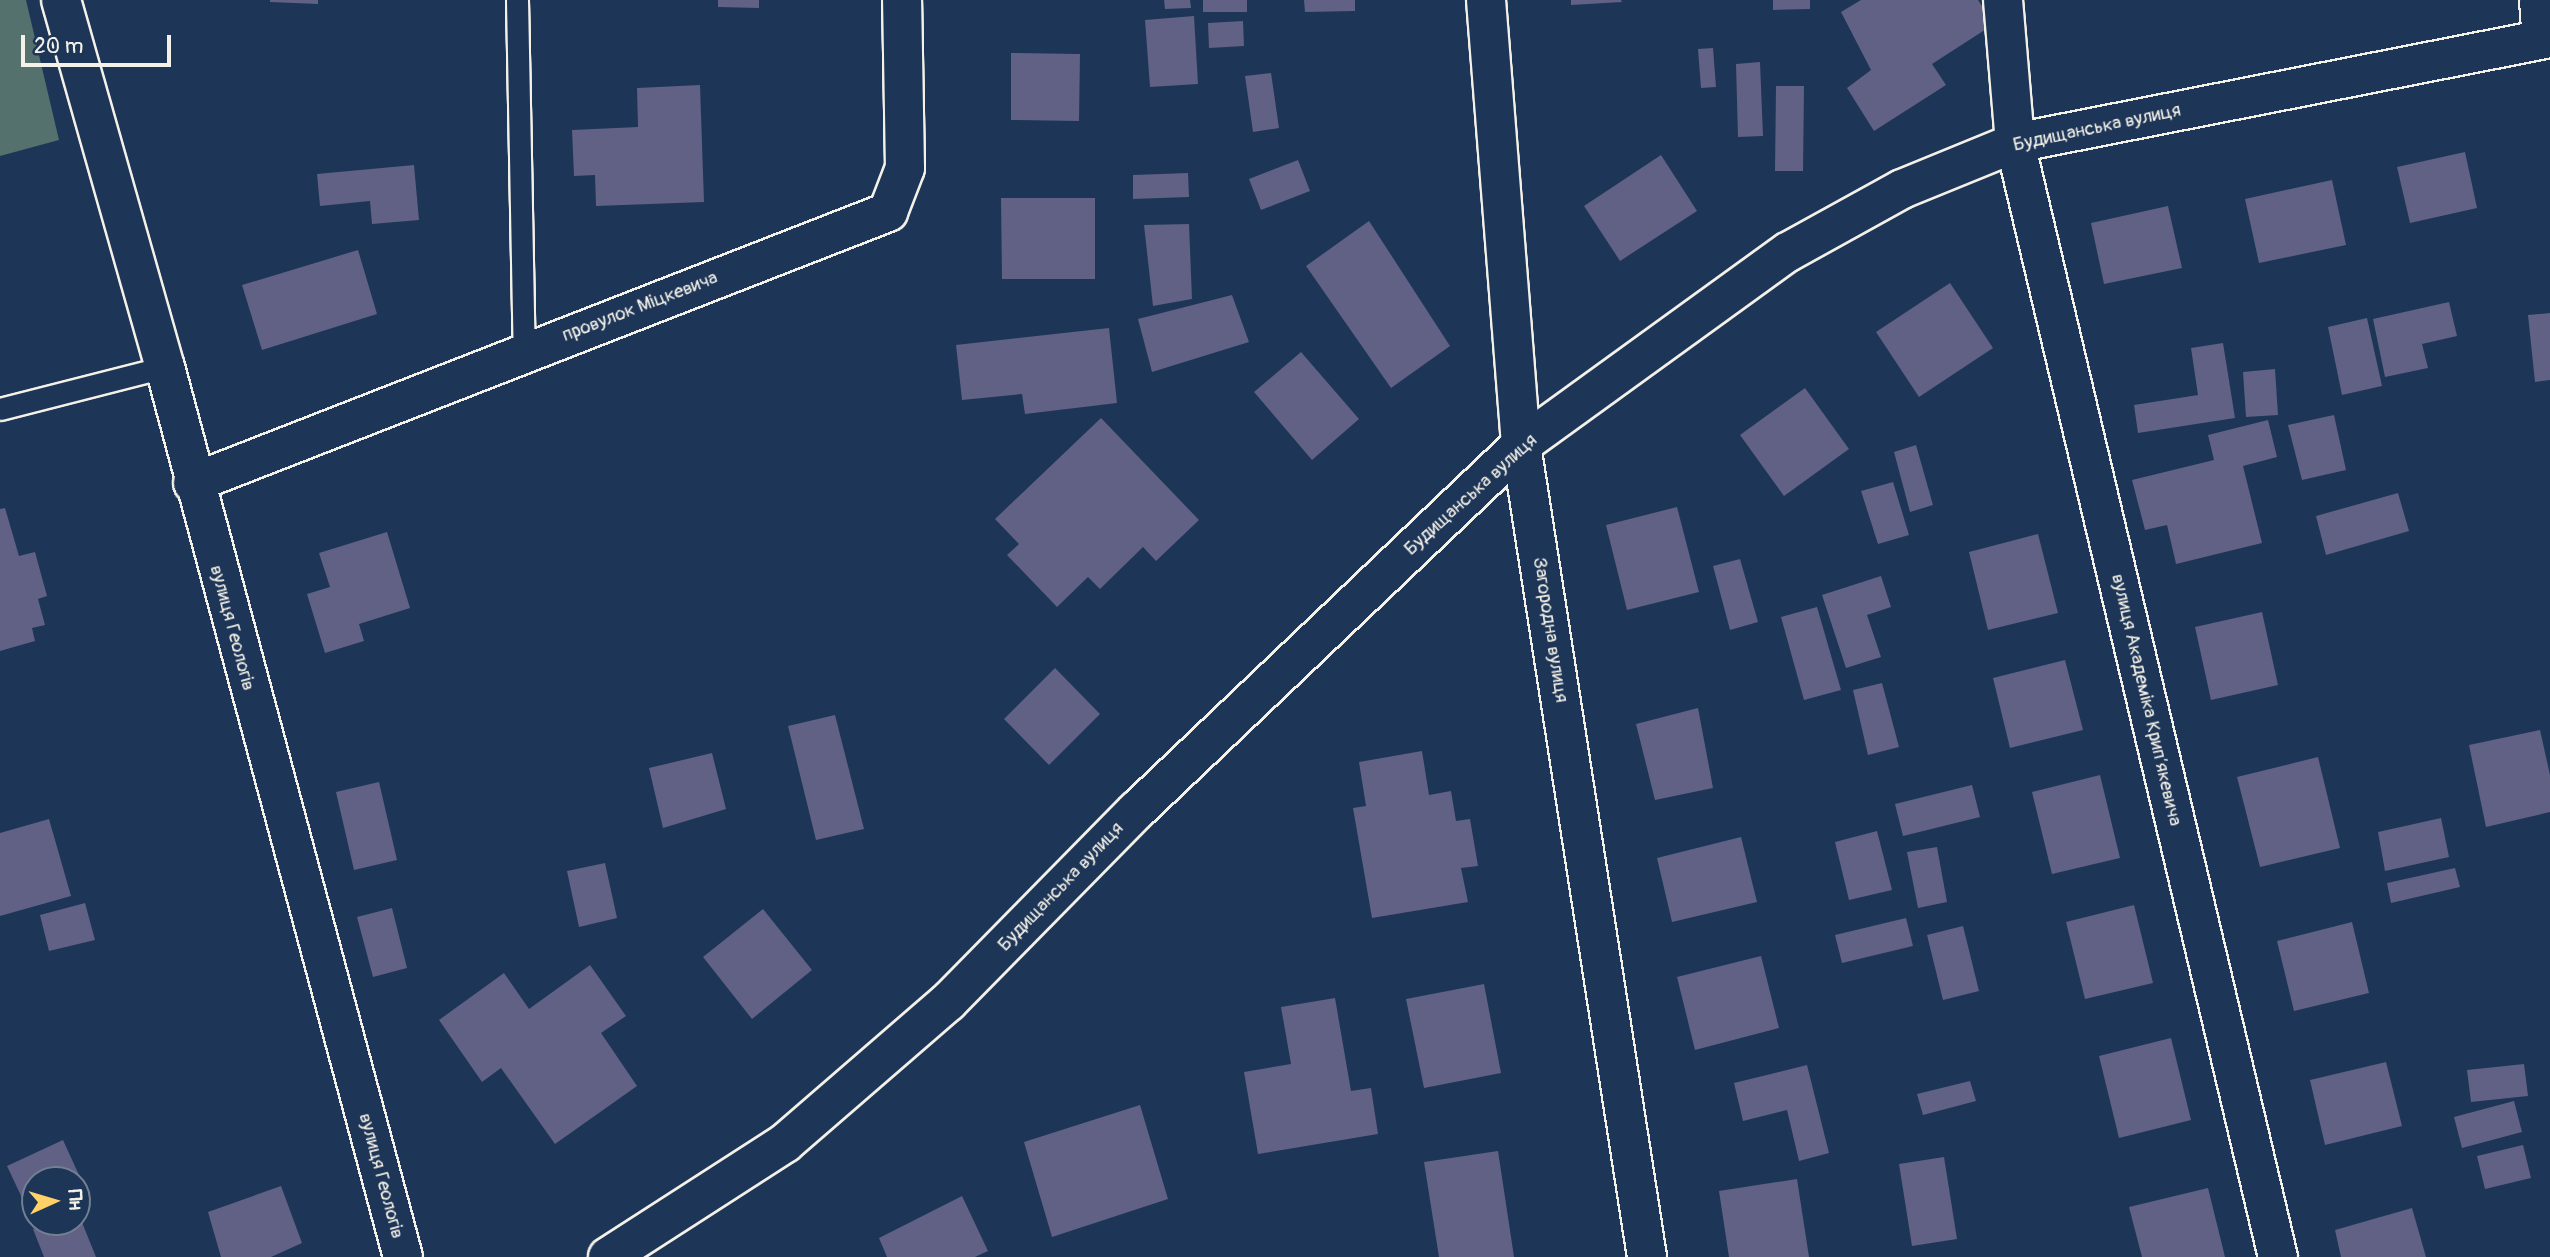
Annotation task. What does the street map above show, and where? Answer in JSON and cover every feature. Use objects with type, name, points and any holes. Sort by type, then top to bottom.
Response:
[{"type":"street","name":"вулиця Геологів","points":[[61,0],[165,367],[193,483],[403,1257]]},
{"type":"street","name":"провулок Міцкевича","points":[[193,483],[888,212],[905,168],[902,0]]},
{"type":"street","name":"Загородна вулиця","points":[[1486,0],[1521,445],[1647,1257]]},
{"type":"street","name":"вулиця Академіка Крипʼякевича","points":[[2003,0],[2015,144],[2278,1257]]},
{"type":"street","points":[[2539,0],[2546,38]]},
{"type":"street","name":"Будищанська вулиця","points":[[608,1257],[785,1143],[948,1002],[1136,810],[1521,445],[1787,252],[1902,189],[2015,144],[2546,38]]},
{"type":"lane","points":[[517,0],[524,352]]},
{"type":"lane","points":[[0,409],[165,367]]},
{"type":"green space","points":[[0,0],[26,0],[59,140],[0,156]]},
{"type":"building","points":[[318,0],[318,4],[270,2]]},
{"type":"building","points":[[718,0],[759,0],[759,8],[718,7]]},
{"type":"building","points":[[1164,0],[1190,0],[1191,8],[1165,9]]},
{"type":"building","points":[[1203,0],[1247,0],[1247,12],[1203,12]]},
{"type":"building","points":[[1304,0],[1355,0],[1355,11],[1305,12]]},
{"type":"building","points":[[1571,0],[1621,0],[1622,2],[1571,5]]},
{"type":"building","points":[[1773,0],[1810,0],[1810,9],[1773,10]]},
{"type":"building","points":[[1861,0],[1978,0],[1994,24],[1932,64],[1946,85],[1874,131],[1847,88],[1871,70],[1841,12]]},
{"type":"building","points":[[1194,16],[1198,84],[1150,87],[1145,20]]},
{"type":"building","points":[[1243,21],[1244,46],[1209,48],[1208,23]]},
{"type":"building","points":[[1713,48],[1716,87],[1701,88],[1698,49]]},
{"type":"building","points":[[1011,53],[1080,54],[1079,121],[1011,120]]},
{"type":"building","points":[[1760,62],[1763,136],[1738,137],[1736,64]]},
{"type":"building","points":[[1271,73],[1279,128],[1253,132],[1245,76]]},
{"type":"building","points":[[700,85],[704,202],[596,206],[595,175],[574,176],[572,130],[638,127],[637,88]]},
{"type":"building","points":[[1776,86],[1804,86],[1803,171],[1775,171]]},
{"type":"building","points":[[2465,152],[2477,208],[2410,223],[2397,167]]},
{"type":"building","points":[[1661,155],[1697,211],[1620,261],[1584,206]]},
{"type":"building","points":[[1298,160],[1310,191],[1261,210],[1249,179]]},
{"type":"building","points":[[414,165],[419,220],[372,224],[370,201],[320,206],[317,174]]},
{"type":"building","points":[[1188,173],[1189,197],[1133,199],[1133,175]]},
{"type":"building","points":[[2332,180],[2346,245],[2259,263],[2245,199]]},
{"type":"building","points":[[1001,198],[1095,198],[1095,279],[1002,279]]},
{"type":"building","points":[[2168,206],[2182,268],[2104,284],[2091,223]]},
{"type":"building","points":[[1369,221],[1450,346],[1391,388],[1306,266]]},
{"type":"building","points":[[1189,224],[1192,299],[1153,306],[1144,225]]},
{"type":"building","points":[[358,250],[377,314],[262,350],[242,285]]},
{"type":"building","points":[[1950,283],[1993,348],[1919,397],[1876,332]]},
{"type":"building","points":[[1232,295],[1249,342],[1152,372],[1138,319]]},
{"type":"building","points":[[2449,302],[2457,336],[2422,344],[2428,368],[2385,377],[2373,319]]},
{"type":"building","points":[[2550,313],[2550,380],[2535,382],[2528,315]]},
{"type":"building","points":[[2367,318],[2382,386],[2342,395],[2328,327]]},
{"type":"building","points":[[1109,328],[1117,403],[1025,414],[1022,394],[962,400],[956,345]]},
{"type":"building","points":[[2223,343],[2235,418],[2138,433],[2134,405],[2198,395],[2191,348]]},
{"type":"building","points":[[1301,352],[1359,419],[1312,460],[1254,392]]},
{"type":"building","points":[[2275,369],[2278,415],[2246,417],[2243,372]]},
{"type":"building","points":[[1805,388],[1849,449],[1784,496],[1740,435]]},
{"type":"building","points":[[2334,415],[2346,470],[2302,480],[2288,425]]},
{"type":"building","points":[[1101,418],[1199,520],[1156,561],[1143,547],[1100,589],[1088,577],[1057,607],[1007,555],[1019,544],[995,519]]},
{"type":"building","points":[[2268,420],[2277,457],[2243,466],[2262,543],[2176,564],[2167,525],[2145,530],[2132,480],[2214,460],[2208,435]]},
{"type":"building","points":[[1916,445],[1933,505],[1910,512],[1894,452]]},
{"type":"building","points":[[1893,482],[1909,535],[1878,544],[1861,491]]},
{"type":"building","points":[[2398,493],[2409,531],[2326,555],[2316,516]]},
{"type":"building","points":[[1677,507],[1699,592],[1627,610],[1606,525]]},
{"type":"building","points":[[5,508],[19,556],[35,552],[47,596],[38,599],[45,625],[32,628],[35,641],[0,651],[0,509]]},
{"type":"building","points":[[387,532],[410,608],[359,624],[364,641],[325,653],[307,594],[330,587],[319,553]]},
{"type":"building","points":[[2038,534],[2058,613],[1988,630],[1969,552]]},
{"type":"building","points":[[1740,559],[1758,622],[1730,630],[1713,566]]},
{"type":"building","points":[[1881,576],[1891,607],[1867,615],[1881,657],[1846,668],[1822,595]]},
{"type":"building","points":[[1817,607],[1841,690],[1804,700],[1781,617]]},
{"type":"building","points":[[2262,612],[2278,685],[2211,700],[2195,627]]},
{"type":"building","points":[[2065,660],[2083,730],[2010,748],[1993,678]]},
{"type":"building","points":[[1055,668],[1100,714],[1049,765],[1004,719]]},
{"type":"building","points":[[1882,683],[1899,747],[1868,755],[1853,690]]},
{"type":"building","points":[[1698,708],[1713,788],[1655,800],[1636,724]]},
{"type":"building","points":[[835,715],[864,829],[816,840],[788,726]]},
{"type":"building","points":[[2540,730],[2550,775],[2550,812],[2486,827],[2469,745]]},
{"type":"building","points":[[1422,751],[1429,795],[1451,791],[1456,821],[1470,819],[1478,866],[1461,868],[1468,902],[1372,918],[1353,808],[1366,806],[1359,762]]},
{"type":"building","points":[[712,753],[726,809],[663,828],[649,768]]},
{"type":"building","points":[[2318,757],[2340,848],[2260,867],[2237,777]]},
{"type":"building","points":[[2100,775],[2120,858],[2052,874],[2032,792]]},
{"type":"building","points":[[379,782],[397,860],[354,870],[336,792]]},
{"type":"building","points":[[1972,785],[1980,817],[1903,836],[1895,804]]},
{"type":"building","points":[[2441,818],[2449,857],[2385,871],[2378,832]]},
{"type":"building","points":[[49,819],[71,896],[0,916],[0,833]]},
{"type":"building","points":[[1877,831],[1892,890],[1849,900],[1835,842]]},
{"type":"building","points":[[1741,837],[1757,902],[1672,922],[1657,858]]},
{"type":"building","points":[[1937,847],[1947,902],[1918,908],[1907,852]]},
{"type":"building","points":[[605,863],[617,918],[579,927],[567,871]]},
{"type":"building","points":[[2455,868],[2460,887],[2391,903],[2387,883]]},
{"type":"building","points":[[85,903],[95,940],[49,951],[40,915]]},
{"type":"building","points":[[2134,905],[2153,983],[2085,999],[2066,922]]},
{"type":"building","points":[[392,908],[407,968],[373,977],[357,917]]},
{"type":"building","points":[[763,909],[812,970],[752,1019],[703,957]]},
{"type":"building","points":[[1906,918],[1913,946],[1842,963],[1835,935]]},
{"type":"building","points":[[2352,922],[2369,993],[2294,1011],[2277,941]]},
{"type":"building","points":[[1963,926],[1979,991],[1943,1000],[1927,935]]},
{"type":"building","points":[[1761,956],[1779,1028],[1695,1050],[1677,977]]},
{"type":"building","points":[[590,965],[626,1016],[601,1033],[637,1086],[555,1144],[501,1068],[482,1082],[439,1020],[504,973],[529,1009]]},
{"type":"building","points":[[1484,984],[1501,1073],[1424,1088],[1406,999]]},
{"type":"building","points":[[1335,998],[1351,1091],[1371,1088],[1378,1134],[1258,1154],[1244,1072],[1291,1064],[1281,1007]]},
{"type":"building","points":[[2171,1038],[2191,1120],[2119,1138],[2099,1056]]},
{"type":"building","points":[[2386,1062],[2402,1126],[2325,1145],[2310,1080]]},
{"type":"building","points":[[2524,1064],[2528,1096],[2471,1102],[2467,1070]]},
{"type":"building","points":[[1807,1065],[1829,1153],[1799,1161],[1787,1110],[1743,1121],[1734,1083]]},
{"type":"building","points":[[1970,1081],[1976,1101],[1923,1115],[1917,1094]]},
{"type":"building","points":[[2514,1101],[2522,1132],[2462,1148],[2454,1117]]},
{"type":"building","points":[[1140,1105],[1168,1199],[1052,1237],[1024,1142]]},
{"type":"building","points":[[63,1140],[75,1166],[21,1166],[21,1196],[7,1166]]},
{"type":"building","points":[[2523,1145],[2531,1178],[2485,1189],[2477,1156]]},
{"type":"building","points":[[1498,1151],[1514,1257],[1439,1257],[1424,1162]]},
{"type":"building","points":[[1944,1157],[1957,1239],[1912,1246],[1899,1164]]},
{"type":"building","points":[[1797,1179],[1809,1257],[1729,1257],[1719,1191]]},
{"type":"building","points":[[281,1186],[302,1243],[271,1257],[221,1257],[208,1212]]},
{"type":"building","points":[[2208,1188],[2225,1257],[2142,1257],[2129,1207]]},
{"type":"building","points":[[962,1196],[988,1251],[975,1257],[887,1257],[879,1238]]},
{"type":"building","points":[[2412,1208],[2426,1257],[2341,1257],[2335,1230]]},
{"type":"building","points":[[36,1236],[88,1236],[96,1257],[44,1257]]}]
